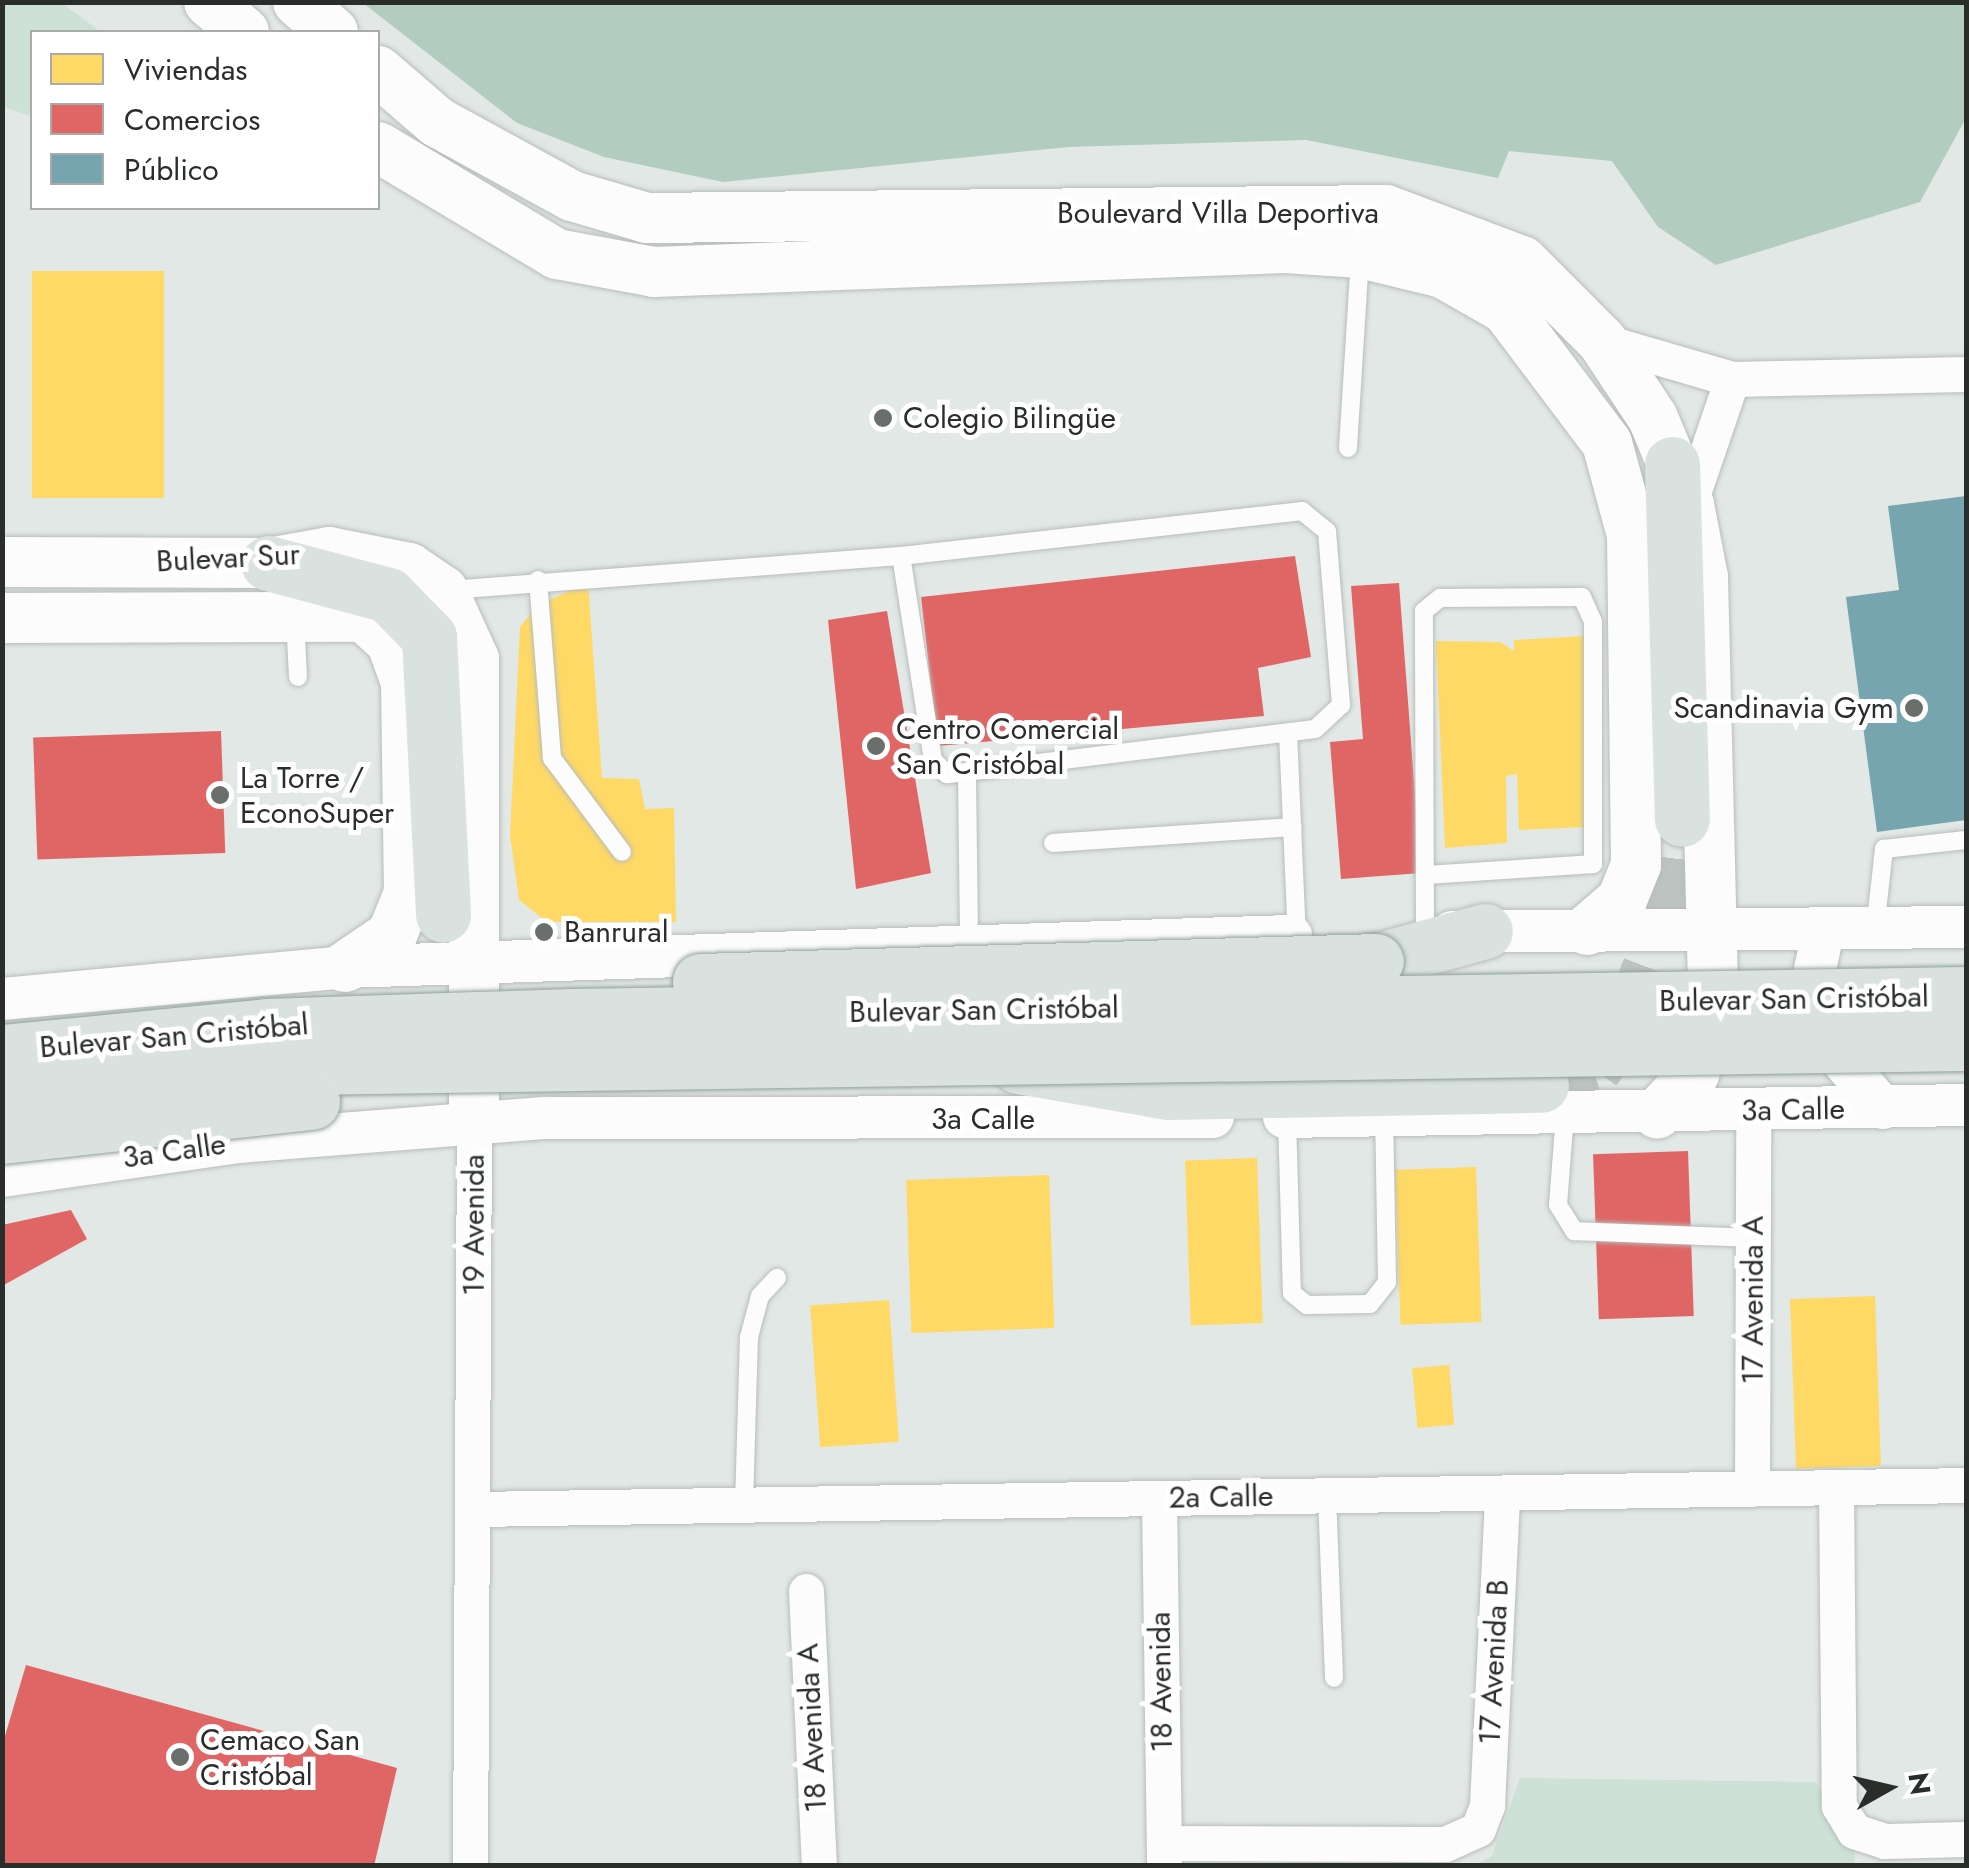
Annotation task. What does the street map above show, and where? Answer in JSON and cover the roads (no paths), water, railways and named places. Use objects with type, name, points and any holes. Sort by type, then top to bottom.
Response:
[{"type":"main road","points":[[210,2],[242,30]]},
{"type":"main road","points":[[298,2],[331,30]]},
{"type":"main road","name":"Boulevard Villa Deportiva","points":[[380,72],[437,122],[572,196],[647,218],[1140,233],[1360,253],[1443,273],[1506,308],[1600,431],[1622,486],[1638,590],[1636,865],[1622,900],[1586,930]]},
{"type":"main road","name":"Boulevard Villa Deportiva","points":[[380,148],[557,254],[654,272],[1386,210],[1522,261],[1602,341],[1680,484],[1704,577],[1716,932],[1714,1014],[1694,1074],[1657,1114]]},
{"type":"main road","points":[[1680,484],[1682,819]]},
{"type":"main road","name":"Bulevar Sur","points":[[2,562],[268,563],[329,552],[376,557],[443,591]]},
{"type":"main road","points":[[268,563],[388,595],[428,636],[443,915]]},
{"type":"main road","name":"19 Avenida","points":[[443,591],[474,659],[480,964],[474,1122]]},
{"type":"main road","points":[[294,613],[364,617],[391,641],[406,682],[410,892],[392,935],[345,967]]},
{"type":"main road","name":"Bulevar Sur","points":[[2,618],[294,613]]},
{"type":"main road","points":[[571,1016],[702,980],[786,973],[1376,962],[1486,931]]},
{"type":"main road","name":"Bulevar San Cristóbal","points":[[2,1052],[227,1029],[571,1016],[1966,994]]},
{"type":"main road","name":"Bulevar San Cristóbal","points":[[2,1096],[234,1068],[1966,1044]]},
{"type":"main road","points":[[986,1056],[1045,1076],[1169,1092],[1553,1100]]},
{"type":"main road","points":[[2,1136],[312,1102]]},
{"type":"street","points":[[1602,341],[1732,380],[1966,374]]},
{"type":"street","points":[[1680,484],[1732,380]]},
{"type":"street","points":[[70,1165],[31,1142],[3,999],[345,967],[832,948],[1486,931],[1823,932],[1966,927]]},
{"type":"street","points":[[1823,932],[1816,989],[1829,1045],[1883,1108]]},
{"type":"street","points":[[832,948],[809,981],[808,1038],[845,1099],[876,1120]]},
{"type":"street","name":"3a Calle","points":[[2,1176],[70,1165],[474,1122],[1384,1116],[1553,1100],[1657,1114],[1966,1105]]},
{"type":"street","name":"17 Avenida A","points":[[1752,1489],[1753,1111]]},
{"type":"street","name":"19 Avenida","points":[[470,1866],[475,1509],[474,1122]]},
{"type":"street","name":"2a Calle","points":[[475,1509],[1966,1485]]},
{"type":"street","points":[[1836,1487],[1840,1806],[1854,1831],[1884,1841],[1966,1839]]},
{"type":"street","name":"17 Avenida B","points":[[1164,1854],[1446,1844],[1478,1829],[1487,1805],[1502,1492]]},
{"type":"street","name":"18 Avenida","points":[[1159,1498],[1164,1854]]},
{"type":"street","name":"18 Avenida A","points":[[806,1591],[819,1866]]},
{"type":"lane","points":[[1348,448],[1360,253]]},
{"type":"lane","points":[[443,591],[538,580],[901,556],[1302,512],[1327,531],[1341,705],[1333,720],[1288,733],[947,774],[933,760],[901,556]]},
{"type":"lane","points":[[538,580],[552,758],[622,852]]},
{"type":"lane","points":[[1425,933],[1428,874],[1424,612],[1440,598],[1582,597],[1593,622],[1593,864],[1428,874]]},
{"type":"lane","points":[[294,613],[298,677]]},
{"type":"lane","points":[[1288,733],[1296,936]]},
{"type":"lane","points":[[968,774],[969,944]]},
{"type":"lane","points":[[1053,843],[1292,827]]},
{"type":"lane","points":[[1875,930],[1884,849],[1966,840]]},
{"type":"lane","points":[[1553,1100],[1558,1205],[1574,1231],[1753,1238]]},
{"type":"lane","points":[[1287,1116],[1292,1293],[1308,1304],[1370,1304],[1386,1282],[1384,1116]]},
{"type":"lane","points":[[744,1505],[748,1337],[760,1296],[777,1278]]},
{"type":"lane","points":[[1327,1495],[1334,1678]]},
{"type":"tunnel","points":[[1541,1085],[1594,1069],[1630,1019],[1671,913],[1682,819]]},
{"type":"place","name":"Colegio Bilingüe","points":[[883,418]]},
{"type":"place","name":"Scandinavia Gym","points":[[1914,708]]},
{"type":"place","name":"Centro Comercial San Cristóbal","points":[[876,746]]},
{"type":"place","name":"La Torre / EconoSuper","points":[[220,795]]},
{"type":"place","name":"Banrural","points":[[544,932]]},
{"type":"place","name":"Cemaco San Cristóbal","points":[[180,1757]]}]
